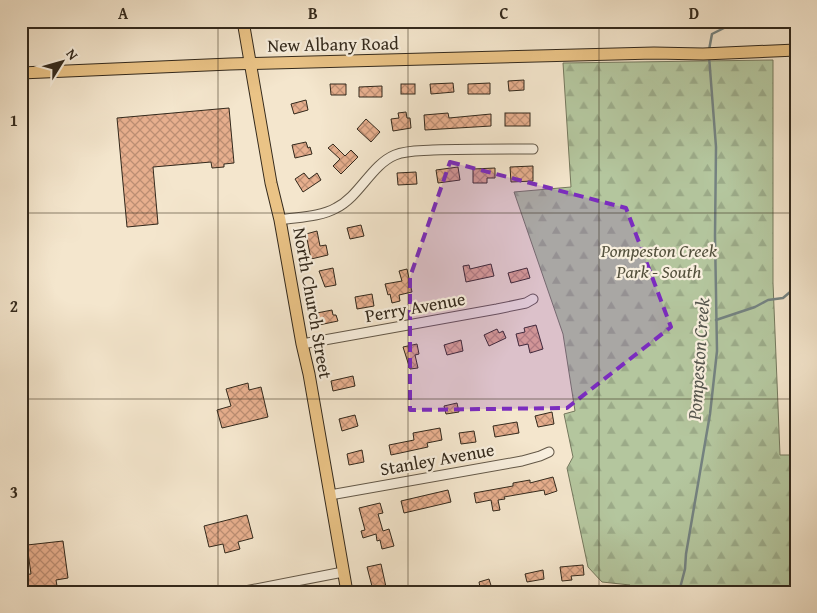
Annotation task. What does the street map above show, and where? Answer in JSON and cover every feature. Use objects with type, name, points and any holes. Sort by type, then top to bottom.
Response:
[{"type":"main road","name":"North Church Street","points":[[243,21],[347,592]]},
{"type":"main road","name":"New Albany Road","points":[[21,73],[250,63],[654,53],[702,54],[796,50]]},
{"type":"street","points":[[280,220],[312,215],[336,208],[350,198],[382,164],[396,154],[421,151],[533,149]]},
{"type":"street","name":"Perry Avenue","points":[[302,344],[497,310],[526,303],[533,299]]},
{"type":"street","name":"Stanley Avenue","points":[[330,495],[522,461],[549,452]]},
{"type":"street","points":[[240,592],[343,572]]},
{"type":"highlighted area","points":[[450,162],[626,208],[671,327],[567,408],[410,410],[410,277]]},
{"type":"green space","name":"Pompeston Creek Park - South","points":[[773,60],[773,283],[780,455],[796,455],[796,592],[636,592],[630,585],[602,582],[588,567],[567,468],[573,457],[564,414],[575,411],[563,334],[514,192],[571,187],[563,63]]},
{"type":"building","points":[[524,80],[524,90],[509,91],[508,81]]},
{"type":"building","points":[[453,83],[454,92],[431,94],[430,84]]},
{"type":"building","points":[[490,83],[490,94],[468,94],[468,84]]},
{"type":"building","points":[[330,84],[346,84],[346,95],[331,95]]},
{"type":"building","points":[[401,84],[415,84],[415,94],[401,94]]},
{"type":"building","points":[[382,86],[382,97],[359,97],[359,87]]},
{"type":"building","points":[[306,100],[308,110],[294,114],[291,104]]},
{"type":"building","points":[[229,108],[234,163],[224,164],[224,167],[212,168],[211,162],[153,167],[158,224],[127,227],[117,118]]},
{"type":"building","points":[[406,112],[407,118],[410,118],[411,128],[393,131],[391,119],[399,118],[398,113]]},
{"type":"building","points":[[448,113],[449,118],[491,114],[491,126],[425,130],[424,115]]},
{"type":"building","points":[[505,113],[530,113],[530,126],[505,126]]},
{"type":"building","points":[[366,119],[380,132],[371,142],[357,129]]},
{"type":"building","points":[[306,142],[312,154],[295,158],[292,145]]},
{"type":"building","points":[[333,144],[345,156],[351,150],[358,157],[341,174],[333,166],[340,159],[328,148]]},
{"type":"building","points":[[533,166],[533,181],[511,182],[510,167]]},
{"type":"building","points":[[458,167],[460,180],[438,183],[436,170]]},
{"type":"building","points":[[495,168],[495,178],[487,178],[487,183],[473,183],[473,169]]},
{"type":"building","points":[[416,172],[417,184],[398,185],[397,173]]},
{"type":"building","points":[[304,173],[309,179],[317,173],[321,180],[303,192],[295,179]]},
{"type":"building","points":[[361,225],[364,236],[350,239],[347,228]]},
{"type":"building","points":[[317,231],[320,246],[326,245],[328,255],[311,259],[306,234]]},
{"type":"building","points":[[491,264],[494,276],[466,282],[463,266],[469,265],[470,269]]},
{"type":"building","points":[[333,268],[336,285],[325,287],[319,271]]},
{"type":"building","points":[[527,268],[530,278],[511,283],[508,273]]},
{"type":"building","points":[[407,269],[412,292],[399,295],[400,301],[392,303],[385,284],[402,281],[399,271]]},
{"type":"building","points":[[372,294],[374,306],[357,309],[355,297]]},
{"type":"building","points":[[332,310],[333,315],[336,315],[338,321],[319,325],[317,313]]},
{"type":"building","points":[[536,325],[543,349],[530,353],[528,344],[519,346],[516,334],[525,332],[524,328]]},
{"type":"building","points":[[497,329],[499,333],[503,331],[506,338],[489,346],[484,335]]},
{"type":"building","points":[[461,340],[463,351],[447,355],[444,345]]},
{"type":"building","points":[[417,344],[419,354],[415,355],[418,368],[410,369],[403,347]]},
{"type":"building","points":[[353,376],[355,386],[333,391],[331,381]]},
{"type":"building","points":[[248,383],[249,390],[261,387],[268,417],[222,428],[217,410],[231,406],[226,389]]},
{"type":"building","points":[[457,403],[459,412],[446,414],[444,406]]},
{"type":"building","points":[[552,412],[554,424],[538,427],[535,416]]},
{"type":"building","points":[[355,415],[358,426],[342,431],[339,419]]},
{"type":"building","points":[[517,422],[519,433],[495,437],[493,426]]},
{"type":"building","points":[[440,428],[442,440],[427,443],[428,447],[391,455],[389,445],[414,440],[413,433]]},
{"type":"building","points":[[474,431],[476,442],[461,444],[459,433]]},
{"type":"building","points":[[362,450],[364,462],[349,465],[347,454]]},
{"type":"building","points":[[553,477],[557,491],[545,495],[544,490],[504,497],[505,499],[498,500],[500,510],[493,511],[491,500],[476,503],[474,493],[513,486],[513,483],[530,480],[530,483]]},
{"type":"building","points":[[448,490],[451,502],[404,513],[401,501]]},
{"type":"building","points":[[380,503],[383,513],[378,514],[383,531],[389,529],[394,546],[382,549],[380,540],[377,541],[376,534],[363,538],[361,531],[365,530],[359,508]]},
{"type":"building","points":[[247,515],[253,538],[238,542],[240,549],[225,553],[223,544],[209,547],[204,526]]},
{"type":"building","points":[[63,541],[68,578],[56,580],[58,592],[21,592],[21,575],[31,574],[27,545]]},
{"type":"building","points":[[381,564],[386,587],[373,590],[367,567]]},
{"type":"building","points":[[583,565],[584,575],[571,576],[572,580],[562,581],[560,567]]},
{"type":"building","points":[[543,570],[544,579],[527,582],[525,574]]},
{"type":"building","points":[[489,579],[493,592],[481,592],[479,582]]},
{"type":"waterway","name":"Pompeston Creek","points":[[709,50],[712,34],[738,21]]},
{"type":"waterway","name":"Pompeston Creek","points":[[679,592],[685,569],[710,414],[717,351],[716,147],[709,56]]},
{"type":"waterway","points":[[716,320],[755,307],[768,300],[783,298],[796,287]]}]
